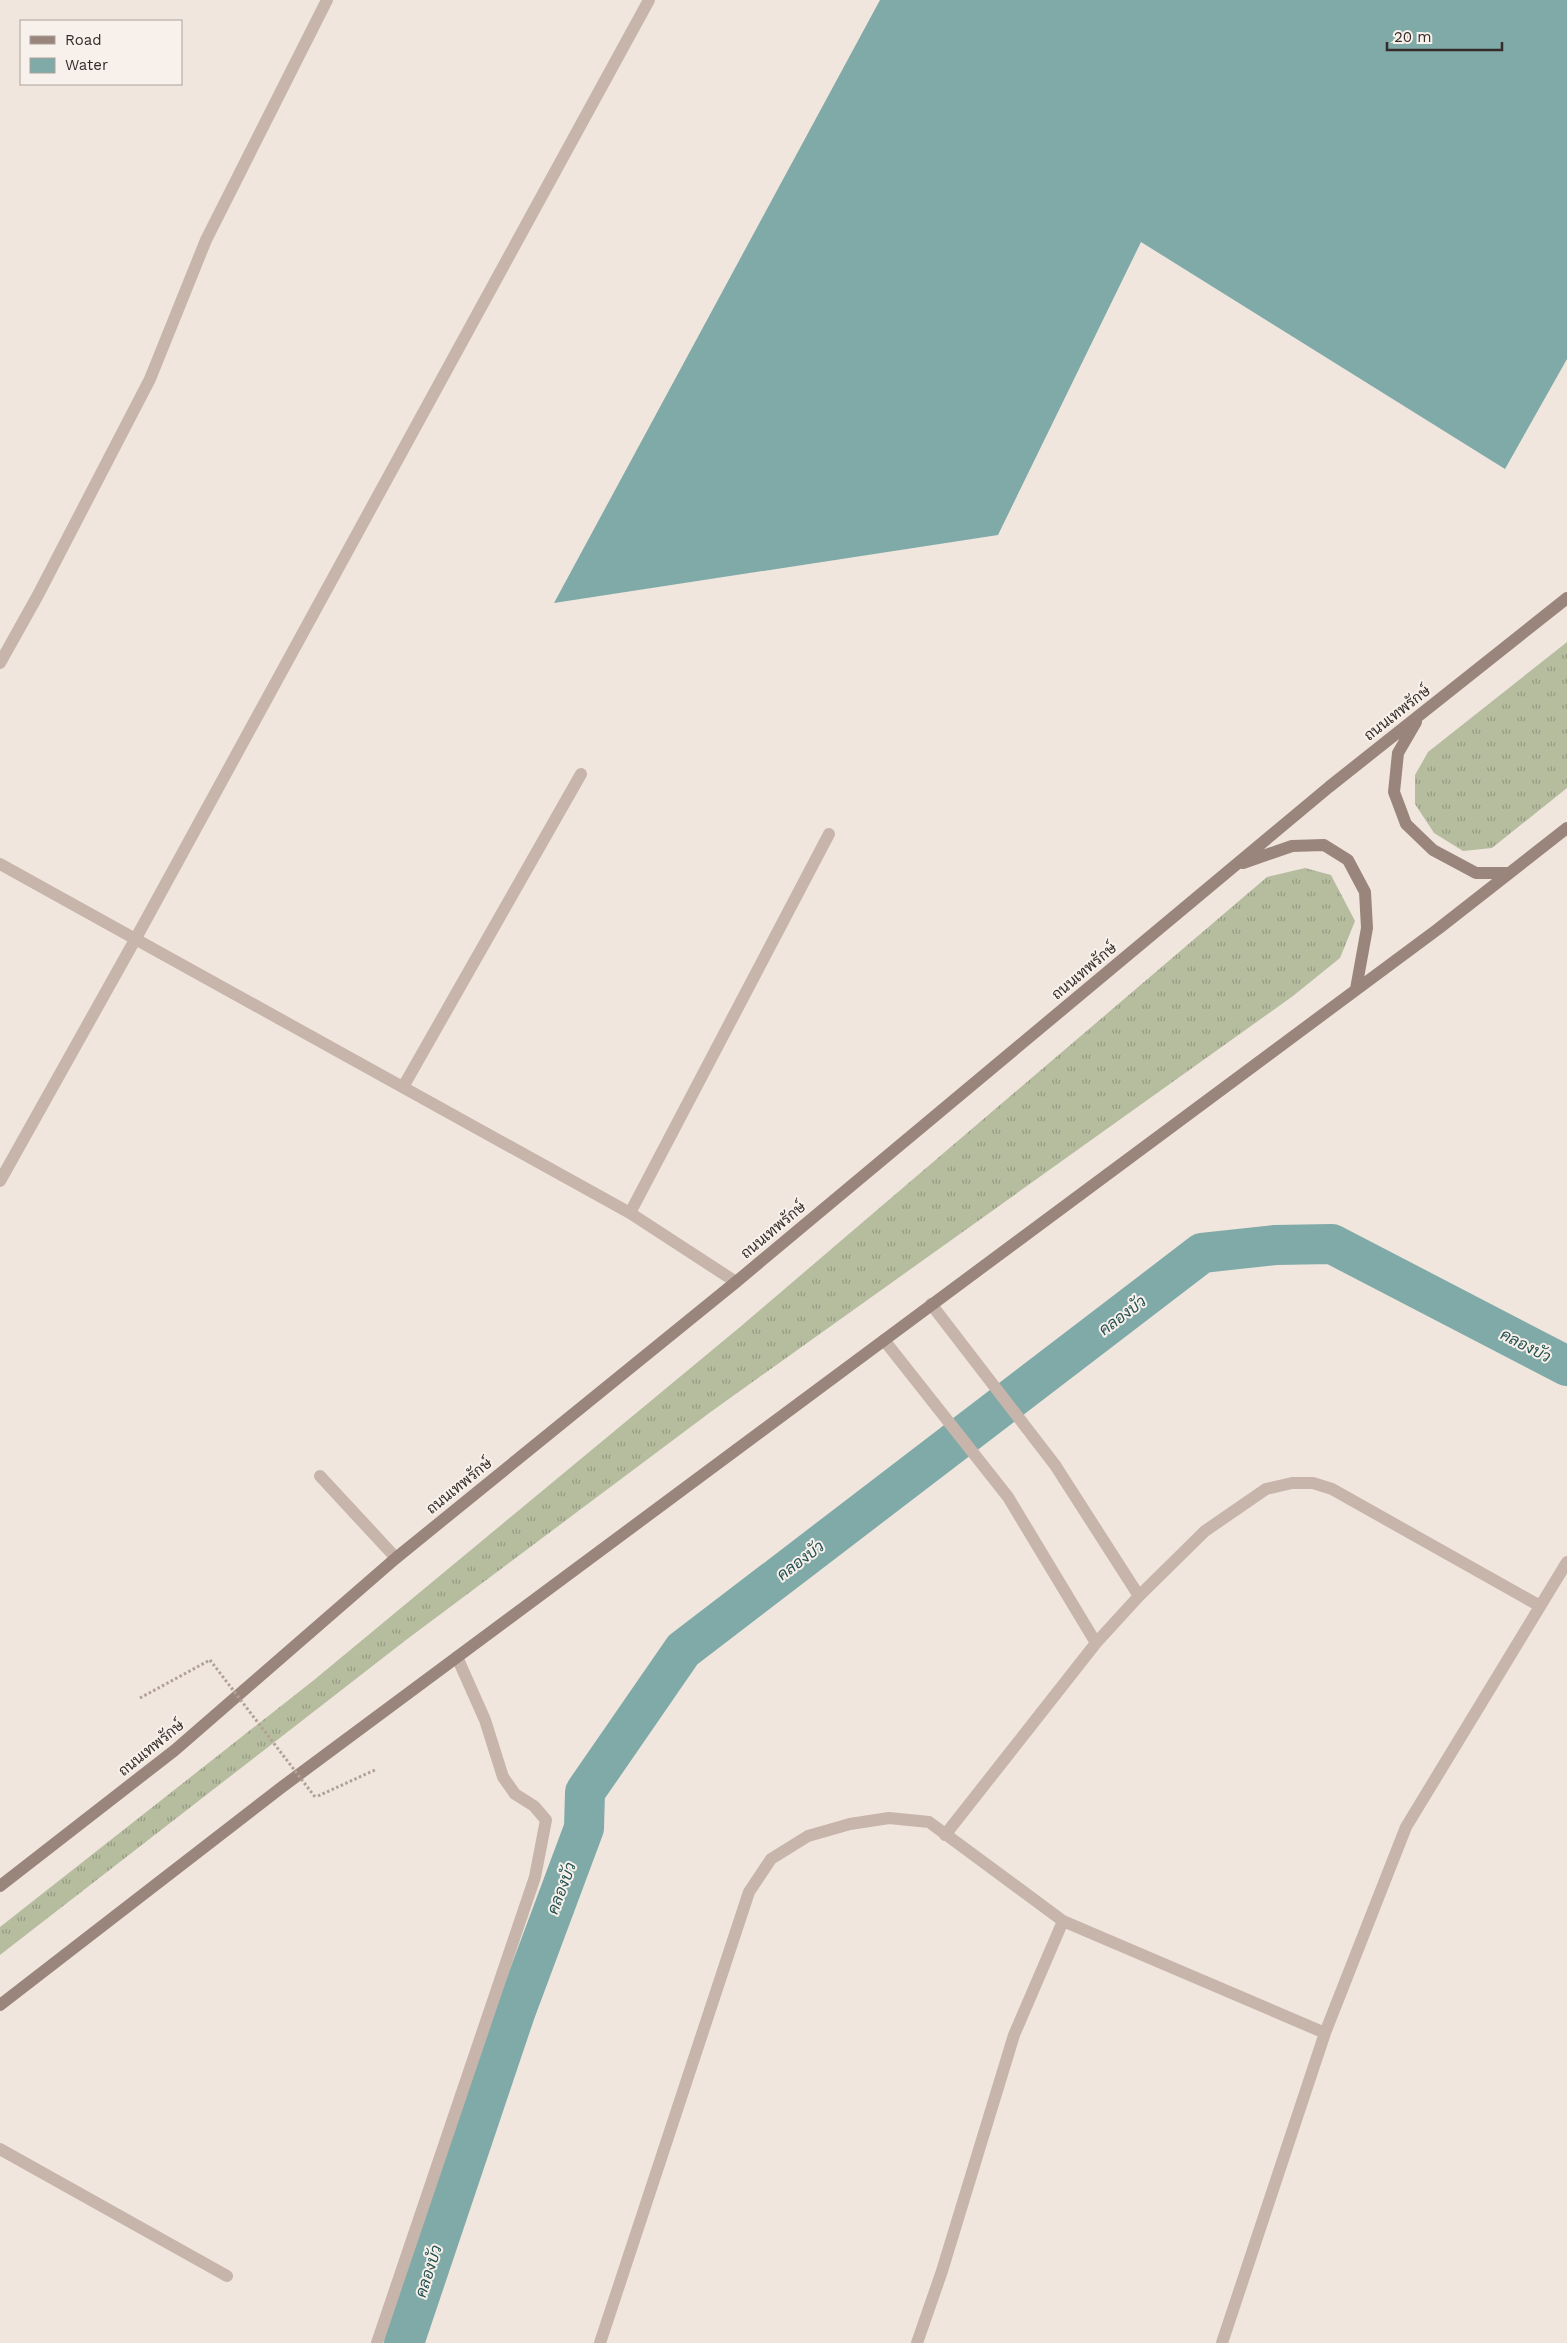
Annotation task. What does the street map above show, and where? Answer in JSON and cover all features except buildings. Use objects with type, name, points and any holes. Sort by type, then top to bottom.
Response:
[{"type":"main road","name":"ถนนเทพรักษ์","points":[[0,1886],[175,1750],[396,1558],[736,1282],[1234,867],[1567,598]]},
{"type":"main road","points":[[1420,715],[1398,753],[1394,792],[1406,824],[1433,850],[1476,873],[1509,873]]},
{"type":"main road","points":[[0,2005],[230,1826],[1356,989],[1567,828]]},
{"type":"main road","points":[[1234,867],[1292,846],[1324,845],[1348,860],[1365,892],[1367,928],[1356,989]]},
{"type":"street","points":[[0,663],[38,595],[150,379],[206,240],[327,0]]},
{"type":"street","points":[[0,1181],[136,938],[649,0]]},
{"type":"street","points":[[403,1087],[581,774]]},
{"type":"street","points":[[630,1213],[829,834]]},
{"type":"street","points":[[0,864],[630,1213],[736,1282]]},
{"type":"street","points":[[931,1304],[1055,1465],[1138,1596]]},
{"type":"street","points":[[884,1340],[1008,1497],[1096,1644]]},
{"type":"street","points":[[320,1476],[396,1558]]},
{"type":"street","points":[[945,1835],[1096,1644],[1138,1596],[1205,1531],[1266,1489],[1292,1483],[1313,1483],[1332,1489],[1540,1606]]},
{"type":"street","points":[[1222,2343],[1325,2033],[1406,1828],[1567,1562]]},
{"type":"street","points":[[377,2343],[535,1877],[546,1820],[534,1806],[514,1794],[503,1777],[485,1720],[457,1657]]},
{"type":"street","points":[[600,2343],[749,1892],[771,1859],[808,1836],[850,1824],[889,1818],[929,1822],[1063,1921],[1325,2033]]},
{"type":"street","points":[[917,2343],[942,2272],[1014,2035],[1063,1921]]},
{"type":"street","points":[[0,2149],[228,2276]]},
{"type":"path","points":[[140,1698],[210,1660],[315,1797],[377,1769]]},
{"type":"green space","points":[[1567,642],[1567,788],[1492,848],[1463,851],[1434,833],[1415,804],[1415,775],[1428,752]]},
{"type":"green space","points":[[1305,868],[1331,875],[1355,921],[1340,958],[1293,996],[712,1411],[406,1640],[0,1955],[0,1927],[314,1680],[740,1327],[1267,877]]},
{"type":"water","points":[[880,0],[1567,0],[1567,359],[1505,469],[1141,242],[998,535],[554,603]]},
{"type":"waterway","name":"คลองบัว","points":[[404,2343],[515,2013],[584,1828],[585,1792],[683,1650],[1202,1253],[1275,1245],[1332,1244],[1567,1366]]}]
